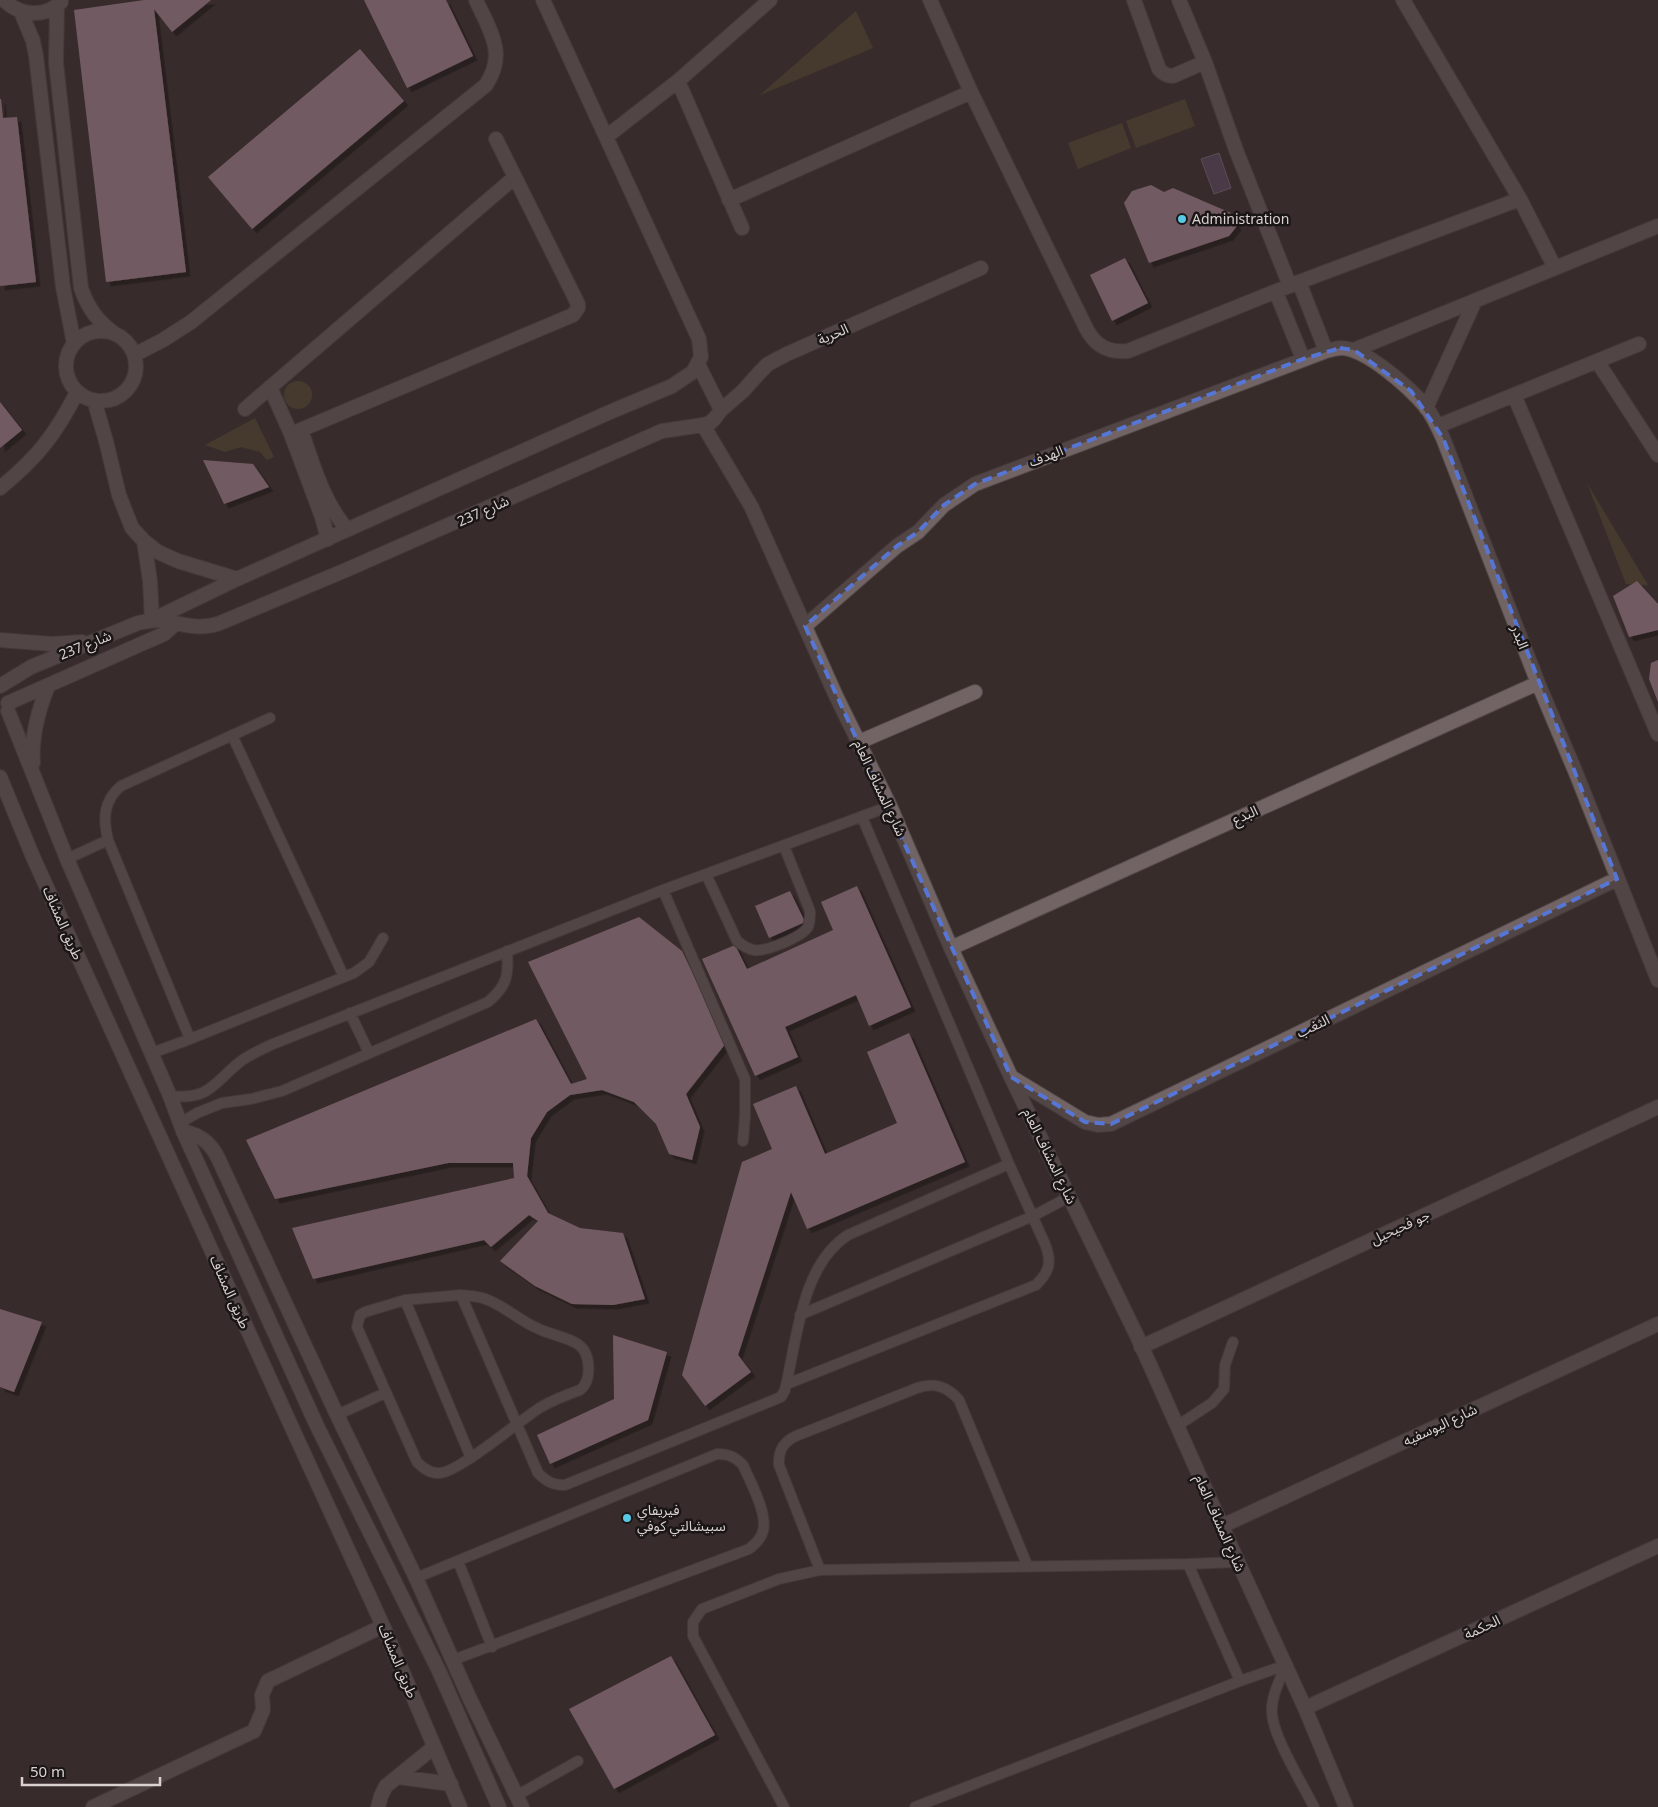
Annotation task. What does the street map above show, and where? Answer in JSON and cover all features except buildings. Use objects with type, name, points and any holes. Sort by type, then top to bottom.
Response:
[{"type":"street","points":[[134,355],[163,340],[191,322],[486,85],[496,65],[497,54],[495,42],[476,0]]},
{"type":"street","points":[[144,541],[152,597],[152,620],[347,529],[672,386],[694,372],[701,357],[699,339],[543,0]]},
{"type":"street","points":[[606,137],[678,81],[770,0]]},
{"type":"street","points":[[930,0],[971,92],[1091,338],[1098,345],[1113,351],[1128,351],[1520,198]]},
{"type":"street","points":[[1134,0],[1162,72],[1165,75],[1173,76],[1205,62]]},
{"type":"street","points":[[1179,0],[1205,62],[1288,287],[1303,359]]},
{"type":"street","points":[[1403,0],[1520,198],[1555,268]]},
{"type":"street","points":[[60,3],[56,63],[81,288],[92,314],[102,325],[123,339],[134,355],[136,364],[135,373],[127,389],[112,399],[94,400],[88,398],[77,392],[72,385],[66,369],[69,352],[74,344],[88,334],[97,332],[115,334]]},
{"type":"street","points":[[9,6],[33,14],[45,12],[60,3]]},
{"type":"street","points":[[9,6],[33,41],[36,56],[63,287],[74,344]]},
{"type":"street","points":[[678,81],[742,228]]},
{"type":"street","points":[[730,200],[971,92]]},
{"type":"street","points":[[296,432],[573,316],[576,312],[578,304],[496,139]]},
{"type":"street","points":[[245,409],[514,177]]},
{"type":"street","points":[[1288,287],[1326,351],[1340,348],[1354,350],[1658,226]]},
{"type":"street","name":"الحرية","points":[[703,425],[710,423],[760,372],[775,361],[981,268]]},
{"type":"street","points":[[1426,408],[1475,301]]},
{"type":"street","points":[[1438,426],[1639,344]]},
{"type":"street","name":"البدر","points":[[1354,350],[1364,354],[1395,377],[1426,408],[1438,426],[1538,683],[1576,773],[1658,980]]},
{"type":"street","name":"الهدف","points":[[806,626],[897,546],[918,532],[944,505],[975,484],[1326,351]]},
{"type":"street","points":[[1597,361],[1658,455]]},
{"type":"street","points":[[698,364],[721,410]]},
{"type":"street","points":[[270,387],[296,432],[338,519],[347,529]]},
{"type":"street","points":[[0,488],[27,466],[46,444],[63,420],[77,392]]},
{"type":"street","points":[[1514,395],[1658,734]]},
{"type":"street","points":[[94,400],[126,514],[132,528],[158,552],[178,561],[237,579]]},
{"type":"street","name":"شارع المشاف العام","points":[[703,425],[751,506],[890,806],[951,948],[1141,1347],[1286,1665],[1346,1807]]},
{"type":"street","name":"شارع 237","points":[[0,687],[14,676],[31,667],[138,623],[165,620],[176,624],[204,627],[220,623],[346,570],[662,431],[703,425]]},
{"type":"street","points":[[296,432],[328,539]]},
{"type":"street","name":"شارع 237","points":[[8,707],[48,686],[156,637],[176,624]]},
{"type":"street","points":[[0,640],[52,644],[95,641]]},
{"type":"street","name":"البدع","points":[[951,948],[1538,683]]},
{"type":"street","points":[[34,774],[33,738],[38,711],[48,686]]},
{"type":"street","name":"طريق المشاف","points":[[0,687],[7,697],[8,707],[67,859],[152,1053],[182,1127],[318,1426],[439,1671],[499,1807]]},
{"type":"street","points":[[859,742],[975,692]]},
{"type":"street","points":[[0,726],[5,720],[8,707]]},
{"type":"street","name":"طريق المشاف","points":[[0,777],[42,875],[383,1626],[460,1807]]},
{"type":"street","name":"الثغب","points":[[1011,1077],[1085,1122],[1098,1125],[1111,1124],[1617,879]]},
{"type":"street","name":"جو فحيحيل","points":[[1141,1347],[1658,1107]]},
{"type":"street","points":[[182,1127],[201,1137],[214,1150],[519,1801]]},
{"type":"street","name":"شارع اليوسفيه","points":[[1222,1526],[1658,1324]]},
{"type":"street","name":"الحكمة","points":[[1305,1708],[1658,1546]]},
{"type":"street","points":[[93,1807],[254,1731],[263,1710],[262,1695],[268,1681],[383,1626]]},
{"type":"street","points":[[378,1807],[386,1786],[434,1747]]},
{"type":"street","points":[[398,1777],[451,1784]]},
{"type":"lane","points":[[190,1039],[108,840],[105,810],[113,792],[130,781],[270,718]]},
{"type":"lane","points":[[232,735],[344,977]]},
{"type":"lane","points":[[170,1096],[185,1097],[206,1092],[255,1052],[350,1013],[663,890],[890,806]]},
{"type":"lane","points":[[787,1384],[1036,1285],[1044,1277],[1049,1266],[1049,1255],[1033,1216],[1009,1164],[862,817]]},
{"type":"lane","points":[[67,859],[108,840]]},
{"type":"lane","points":[[706,874],[737,941],[753,950],[762,950],[801,934],[807,928],[810,920],[810,911],[784,846]]},
{"type":"lane","points":[[663,890],[745,1079],[743,1141]]},
{"type":"lane","points":[[152,1053],[354,973],[369,962],[384,938]]},
{"type":"lane","points":[[182,1127],[196,1113],[222,1103],[251,1099],[282,1091],[488,1002],[498,993],[505,982],[508,970],[506,951]]},
{"type":"lane","points":[[350,1013],[369,1053]]},
{"type":"lane","points":[[462,1295],[538,1473],[545,1481],[555,1485],[565,1485],[781,1397],[787,1384],[800,1315],[818,1266],[831,1248],[848,1235],[1009,1164]]},
{"type":"lane","points":[[800,1315],[1033,1216],[1069,1196]]},
{"type":"lane","points":[[462,1295],[477,1296],[489,1300],[532,1326],[579,1345],[586,1356],[588,1378],[584,1387],[543,1406],[471,1458],[449,1472],[440,1474],[423,1468],[416,1462],[358,1333],[358,1321],[365,1312],[404,1300],[462,1295]]},
{"type":"lane","points":[[404,1300],[471,1458]]},
{"type":"lane","points":[[1177,1426],[1212,1403],[1224,1388],[1225,1365],[1233,1342]]},
{"type":"lane","points":[[820,1570],[779,1465],[778,1457],[784,1444],[796,1436],[926,1385],[945,1387],[959,1400],[1028,1567]]},
{"type":"lane","points":[[337,1415],[385,1393]]},
{"type":"lane","points":[[416,1578],[717,1454],[727,1454],[736,1458],[743,1465],[764,1519],[763,1531],[758,1541],[749,1550],[453,1660]]},
{"type":"lane","points":[[458,1560],[492,1647]]},
{"type":"lane","points":[[784,1807],[693,1636],[692,1629],[697,1615],[702,1609],[779,1579],[820,1570],[1238,1562]]},
{"type":"lane","points":[[1188,1564],[1240,1681]]},
{"type":"lane","points":[[914,1807],[1286,1665]]},
{"type":"lane","points":[[1286,1665],[1274,1693],[1272,1713],[1278,1737],[1314,1807]]},
{"type":"lane","points":[[519,1801],[578,1761]]},
{"type":"highlighted area","points":[[1340,348],[1354,350],[1411,391],[1443,438],[1617,879],[1111,1124],[1085,1122],[1011,1077],[805,626],[897,546],[918,532],[944,505],[975,484],[1303,359]]},
{"type":"shaded area","points":[[856,11],[873,48],[760,95]]},
{"type":"shaded area","points":[[1185,99],[1195,126],[1136,148],[1126,121]]},
{"type":"shaded area","points":[[1122,123],[1131,148],[1078,169],[1068,143]]},
{"type":"shaded area","points":[[1219,153],[1231,188],[1214,194],[1201,159]]},
{"type":"shaded area","points":[[298,381],[308,385],[312,395],[308,405],[298,409],[288,405],[284,395],[288,385]]},
{"type":"shaded area","points":[[255,418],[274,457],[267,460],[260,452],[241,447],[225,452],[205,445]]},
{"type":"shaded area","points":[[1587,483],[1648,585],[1626,584]]},
{"type":"place","name":"Administration","points":[[1182,219]]},
{"type":"place","name":"فيريفاي سبيشالتي كوفي","points":[[627,1518]]}]
